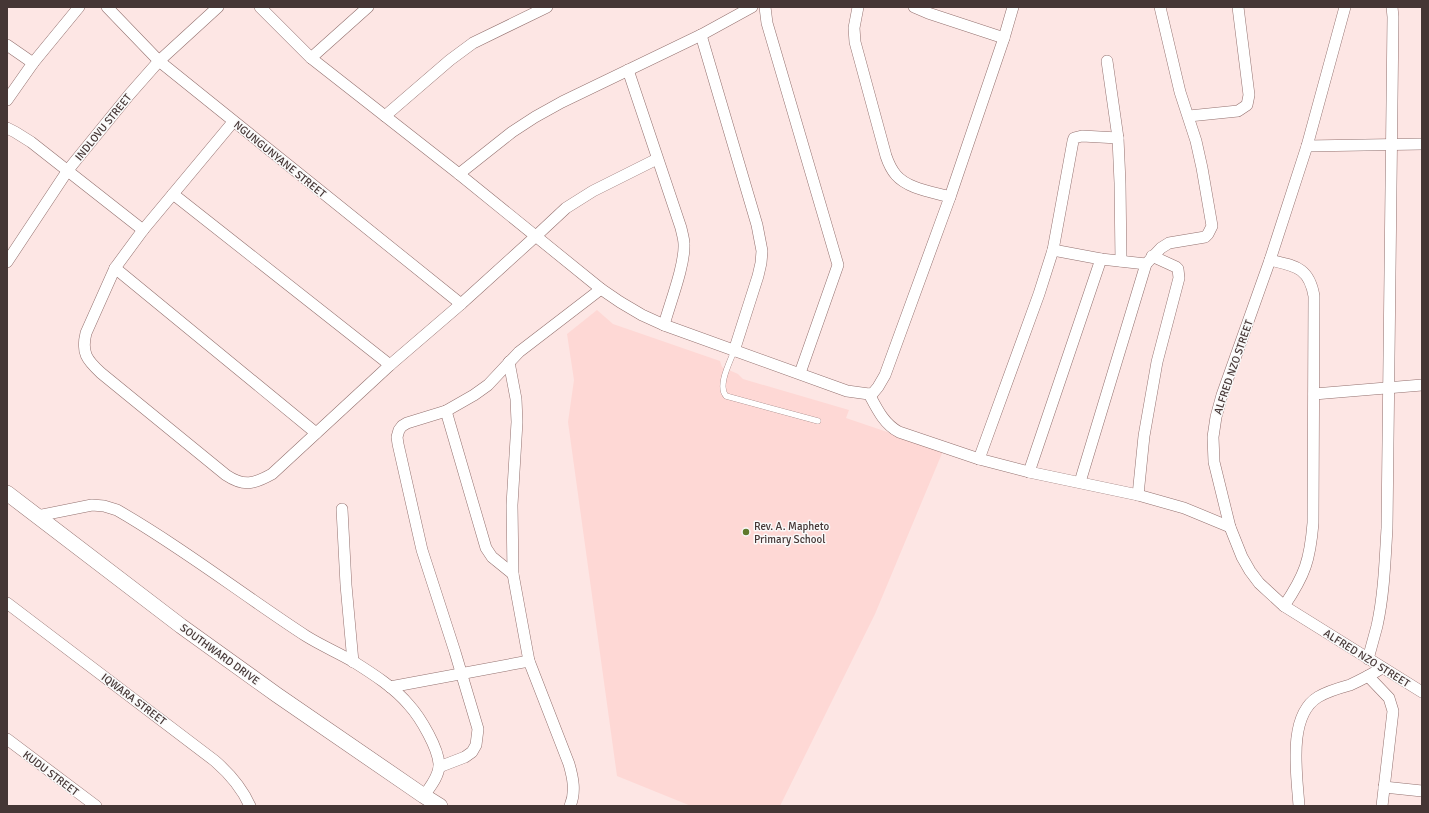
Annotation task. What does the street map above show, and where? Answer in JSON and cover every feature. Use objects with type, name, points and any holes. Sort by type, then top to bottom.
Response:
[{"type":"main road","name":"SOUTHWARD DRIVE","points":[[7,493],[182,626],[277,695],[440,806]]},
{"type":"street","points":[[7,100],[33,63],[78,7]]},
{"type":"street","name":"NGUNGUNYANE STREET","points":[[107,7],[159,61],[461,304]]},
{"type":"street","name":"INDLOVU STREET","points":[[7,262],[68,170],[129,94],[159,61],[218,7]]},
{"type":"street","points":[[260,7],[311,58],[601,289],[620,302],[642,315],[664,325],[734,351],[800,373],[847,391],[869,394],[873,393],[885,375],[950,197],[1004,38],[1013,7]]},
{"type":"street","points":[[311,58],[368,7]]},
{"type":"street","points":[[385,116],[450,60],[473,43],[548,7]]},
{"type":"street","points":[[458,174],[535,116],[701,35],[752,7]]},
{"type":"street","points":[[765,7],[767,23],[838,264],[800,373]]},
{"type":"street","points":[[858,7],[854,28],[855,42],[890,166],[903,181],[916,187],[950,197]]},
{"type":"street","points":[[914,7],[929,10],[1004,38]]},
{"type":"street","points":[[1080,482],[1149,260],[1161,248],[1169,243],[1179,240],[1205,237],[1211,231],[1211,221],[1202,168],[1189,116],[1180,92],[1160,7]]},
{"type":"street","points":[[1189,116],[1238,111],[1247,105],[1249,95],[1238,7]]},
{"type":"street","name":"ALFRED NZO STREET","points":[[1345,7],[1307,146],[1270,260],[1222,395],[1216,417],[1213,437],[1214,462],[1230,527],[1242,557],[1258,583],[1284,606],[1422,692]]},
{"type":"street","points":[[1368,659],[1377,626],[1385,568],[1387,528],[1392,145],[1392,7]]},
{"type":"street","points":[[701,35],[757,225],[762,251],[758,276],[734,351]]},
{"type":"street","points":[[7,45],[33,63]]},
{"type":"street","points":[[1107,61],[1118,138],[1121,261]]},
{"type":"street","points":[[628,70],[681,228],[684,243],[680,269],[664,325]]},
{"type":"street","points":[[233,122],[172,194],[115,268],[86,333],[84,342],[85,355],[91,364],[107,378],[220,470],[235,481],[249,483],[261,480],[272,474],[390,365],[461,304],[558,215],[579,199],[657,159]]},
{"type":"street","points":[[7,128],[23,137],[68,170],[143,230]]},
{"type":"street","points":[[979,459],[1039,294],[1053,250],[1071,147],[1074,138],[1082,136],[1118,138]]},
{"type":"street","points":[[1307,146],[1422,144]]},
{"type":"street","points":[[172,194],[390,365]]},
{"type":"street","points":[[1053,250],[1101,259],[1121,261],[1149,260],[1176,267],[1178,269],[1179,278],[1157,362],[1144,436],[1138,495]]},
{"type":"street","points":[[1029,472],[1101,259]]},
{"type":"street","points":[[1270,260],[1297,267],[1306,275],[1312,284],[1314,296],[1313,523],[1311,546],[1308,562],[1295,590],[1284,606]]},
{"type":"street","points":[[115,268],[316,433]]},
{"type":"street","points":[[439,767],[465,757],[472,752],[478,737],[476,721],[462,673],[422,550],[398,437],[399,430],[407,423],[446,411],[474,396],[488,385],[509,362],[534,340],[601,289]]},
{"type":"street","points":[[509,362],[516,399],[517,422],[512,505],[513,574],[529,661],[569,764],[573,779],[574,791],[570,806]]},
{"type":"street","points":[[1314,394],[1422,385]]},
{"type":"street","points":[[869,394],[880,413],[892,428],[899,432],[979,459],[1029,472],[1138,495],[1184,508],[1230,527]]},
{"type":"street","points":[[446,411],[486,548],[492,557],[513,574]]},
{"type":"street","points":[[37,516],[92,504],[117,510],[193,559],[308,638],[354,662],[390,687],[409,704],[428,732],[434,748],[439,767],[434,781],[424,796]]},
{"type":"street","points":[[342,509],[346,585],[354,662]]},
{"type":"street","name":"IQWARA STREET","points":[[7,604],[215,761],[228,772],[236,782],[250,806]]},
{"type":"street","points":[[390,687],[529,661]]},
{"type":"street","points":[[1299,806],[1296,745],[1302,716],[1309,705],[1318,697],[1360,681],[1382,668]]},
{"type":"street","points":[[1368,676],[1390,698],[1393,711],[1382,806]]},
{"type":"street","name":"KUDU STREET","points":[[7,739],[96,806]]},
{"type":"street","points":[[1384,786],[1422,791]]},
{"type":"lane","points":[[734,351],[725,373],[722,386],[723,392],[726,396],[818,421]]},
{"type":"shaded area","name":"Rev. A. Mapheto Primary School","points":[[597,310],[613,324],[720,361],[722,367],[738,374],[743,379],[849,410],[846,418],[943,451],[875,614],[780,806],[691,806],[617,776],[568,422],[574,380],[567,334]]},
{"type":"place","name":"Rev. A. Mapheto Primary School","points":[[746,532]]}]
